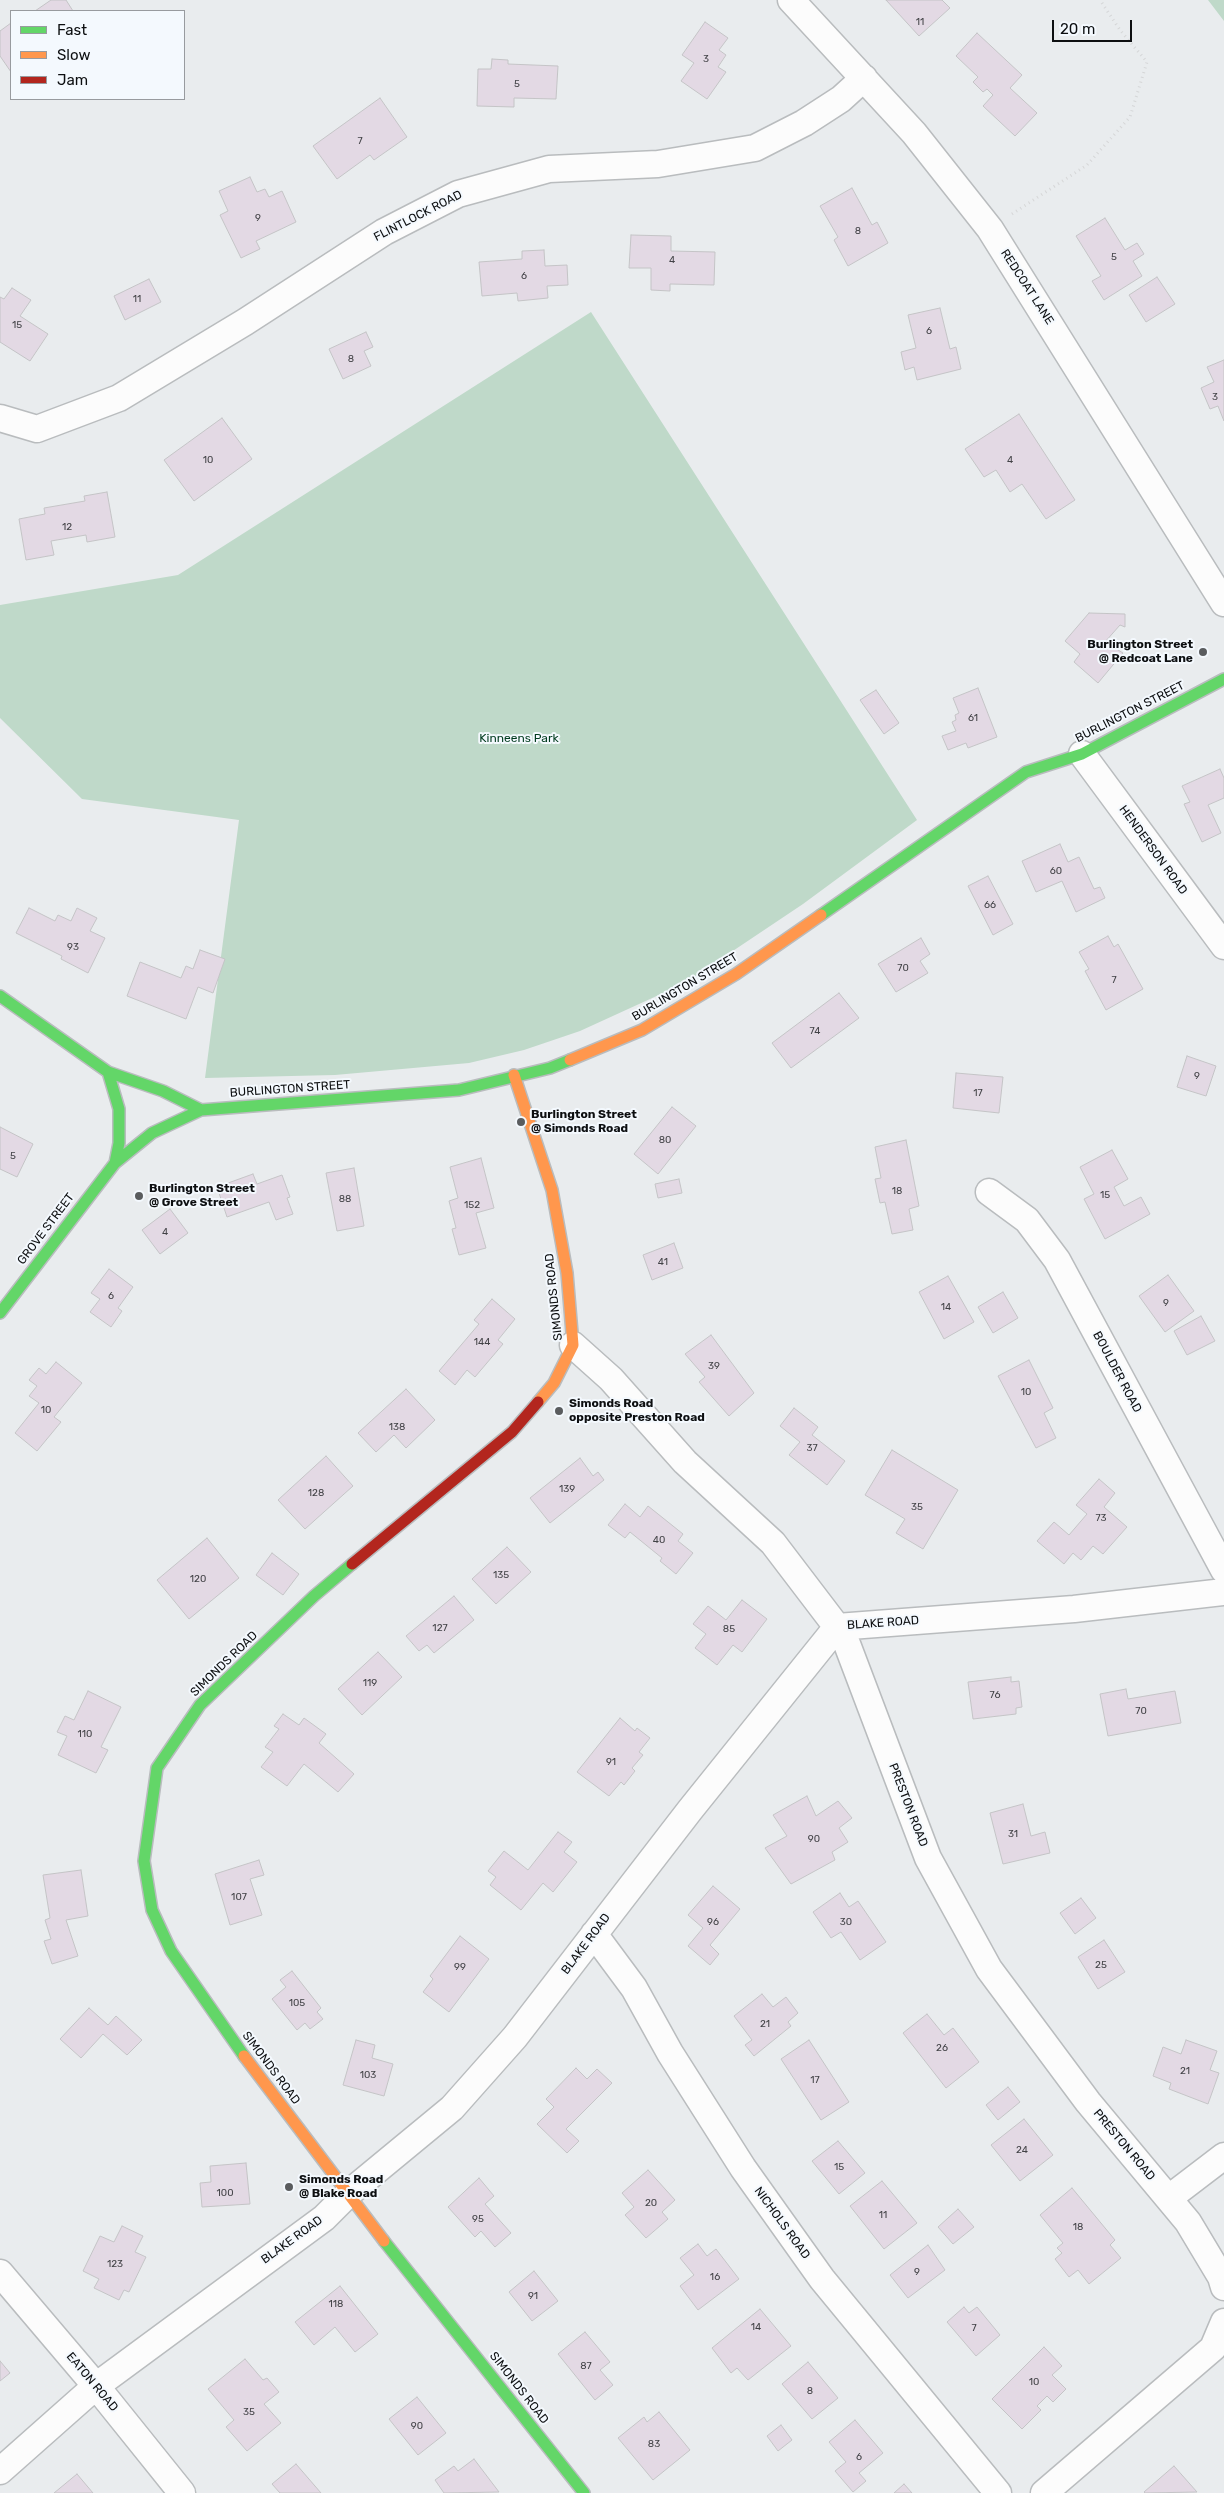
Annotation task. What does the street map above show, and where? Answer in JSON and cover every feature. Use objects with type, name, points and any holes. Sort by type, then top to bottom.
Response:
[{"type":"street","name":"REDCOAT LANE","points":[[791,0],[914,133],[990,229],[1224,602]]},
{"type":"street","name":"FLINTLOCK ROAD","points":[[0,418],[38,429],[119,398],[245,322],[384,232],[458,194],[549,169],[658,164],[755,148],[826,109],[841,99],[864,78]]},
{"type":"street","name":"BURLINGTON STREET","points":[[201,1110],[459,1090],[550,1068],[642,1030],[736,974],[1026,772],[1082,754],[1224,679]]},
{"type":"street","name":"HENDERSON ROAD","points":[[1082,754],[1224,946]]},
{"type":"street","points":[[0,996],[108,1072],[163,1091],[201,1110]]},
{"type":"street","name":"GROVE STREET","points":[[108,1072],[119,1109],[120,1143],[115,1162]]},
{"type":"street","name":"SIMONDS ROAD","points":[[514,1076],[552,1190],[567,1274],[573,1345],[554,1383],[512,1432],[314,1596],[200,1705],[157,1768],[144,1861],[152,1910],[171,1951],[242,2053],[406,2269],[584,2493]]},
{"type":"street","name":"GROVE STREET","points":[[0,1313],[115,1162],[152,1133],[201,1110]]},
{"type":"street","name":"BOULDER ROAD","points":[[989,1192],[1028,1220],[1057,1260],[1224,1570]]},
{"type":"street","name":"PRESTON ROAD","points":[[573,1345],[611,1379],[686,1462],[773,1543],[837,1627],[847,1644],[928,1858],[989,1969],[1088,2102],[1188,2222],[1221,2277],[1224,2288]]},
{"type":"street","name":"BLAKE ROAD","points":[[0,2471],[96,2386],[324,2218],[349,2193],[452,2108],[515,2038],[594,1934],[837,1627],[1074,1609],[1224,1592]]},
{"type":"street","name":"NICHOLS ROAD","points":[[594,1934],[634,1988],[670,2053],[743,2168],[822,2280],[998,2493]]},
{"type":"street","points":[[1169,2198],[1224,2156]]},
{"type":"street","name":"EATON ROAD","points":[[0,2273],[96,2386],[182,2493]]},
{"type":"street","points":[[1044,2493],[1213,2348],[1224,2322]]},
{"type":"path","points":[[990,229],[1088,165],[1130,117],[1147,62],[1120,30],[1100,0]]},
{"type":"green space","points":[[1208,0],[1224,0],[1224,21]]},
{"type":"green space","name":"Kinneens Park","points":[[591,312],[917,820],[803,904],[685,983],[580,1031],[524,1050],[469,1063],[335,1075],[205,1078],[239,820],[82,799],[0,718],[0,605],[178,575]]},
{"type":"building","points":[[51,0],[66,0],[72,10],[36,10]]},
{"type":"building","points":[[886,0],[942,0],[950,8],[919,36]]},
{"type":"building","points":[[705,22],[728,38],[719,50],[726,55],[718,67],[726,72],[707,99],[681,81],[694,63],[682,55]]},
{"type":"building","points":[[10,24],[10,71],[0,56],[0,31]]},
{"type":"building","points":[[977,33],[1022,75],[1010,88],[1037,113],[1015,136],[983,106],[993,95],[987,89],[983,92],[973,82],[978,77],[956,56]]},
{"type":"building","points":[[492,59],[508,60],[508,64],[558,66],[556,99],[514,98],[514,107],[477,106],[478,69],[491,69]]},
{"type":"building","points":[[380,98],[407,137],[374,160],[370,155],[337,179],[313,146]]},
{"type":"building","points":[[250,177],[257,192],[265,189],[269,197],[282,191],[296,222],[256,241],[260,249],[241,258],[220,215],[228,211],[219,191]]},
{"type":"building","points":[[852,188],[872,225],[877,222],[888,243],[848,266],[834,240],[838,237],[820,206]]},
{"type":"building","points":[[1105,218],[1125,250],[1137,243],[1144,254],[1133,261],[1142,276],[1104,300],[1092,281],[1101,276],[1076,236]]},
{"type":"building","points":[[631,235],[671,236],[671,251],[715,252],[714,285],[670,284],[670,291],[651,290],[651,268],[629,268]]},
{"type":"building","points":[[544,250],[545,266],[567,265],[568,285],[547,286],[548,298],[518,301],[517,293],[482,296],[479,262],[522,259],[522,251]]},
{"type":"building","points":[[1157,277],[1175,304],[1146,322],[1129,295]]},
{"type":"building","points":[[149,279],[161,302],[125,320],[114,296]]},
{"type":"building","points":[[12,288],[31,300],[20,316],[48,334],[30,361],[0,342],[0,297],[4,299]]},
{"type":"building","points":[[940,308],[950,349],[956,347],[961,369],[917,380],[914,367],[905,370],[901,352],[916,348],[908,315]]},
{"type":"building","points":[[366,332],[373,347],[364,351],[371,366],[343,379],[329,349]]},
{"type":"building","points":[[1224,360],[1224,421],[1218,406],[1210,409],[1201,388],[1214,382],[1207,367]]},
{"type":"building","points":[[1019,414],[1075,500],[1046,519],[1022,484],[1010,492],[996,470],[984,477],[965,449]]},
{"type":"building","points":[[222,418],[252,459],[194,501],[164,460]]},
{"type":"building","points":[[107,492],[115,537],[87,542],[86,535],[51,541],[54,555],[26,560],[19,519],[45,514],[44,508],[85,501],[84,496]]},
{"type":"building","points":[[1089,613],[1125,614],[1125,627],[1120,625],[1105,642],[1123,653],[1098,683],[1074,662],[1080,654],[1065,641]]},
{"type":"building","points":[[978,688],[997,737],[968,748],[966,743],[948,750],[942,736],[956,731],[952,722],[956,720],[955,715],[959,713],[953,698]]},
{"type":"building","points":[[876,690],[899,723],[884,734],[860,700]]},
{"type":"building","points":[[1220,769],[1224,778],[1224,798],[1208,805],[1221,833],[1202,842],[1184,804],[1190,802],[1182,786]]},
{"type":"building","points":[[1060,844],[1068,862],[1079,857],[1094,889],[1100,887],[1105,898],[1076,912],[1062,881],[1036,892],[1022,861]]},
{"type":"building","points":[[988,876],[1013,924],[993,935],[968,886]]},
{"type":"building","points":[[29,908],[55,921],[58,915],[71,921],[77,908],[97,918],[90,931],[105,938],[88,973],[61,959],[62,956],[16,933]]},
{"type":"building","points":[[1108,936],[1114,947],[1118,944],[1143,989],[1106,1010],[1085,971],[1089,969],[1079,952]]},
{"type":"building","points":[[921,938],[930,954],[920,961],[928,973],[896,992],[878,964]]},
{"type":"building","points":[[200,950],[225,959],[213,993],[198,987],[186,1019],[127,996],[140,962],[181,978],[186,966],[193,969]]},
{"type":"building","points":[[839,993],[859,1018],[791,1068],[772,1043]]},
{"type":"building","points":[[1187,1056],[1216,1066],[1206,1096],[1177,1087]]},
{"type":"building","points":[[956,1073],[1003,1077],[999,1113],[953,1108]]},
{"type":"building","points":[[672,1107],[696,1126],[658,1174],[634,1154]]},
{"type":"building","points":[[0,1127],[33,1144],[17,1177],[0,1169]]},
{"type":"building","points":[[906,1140],[919,1206],[909,1209],[913,1230],[892,1234],[885,1202],[880,1203],[875,1179],[881,1178],[875,1147]]},
{"type":"building","points":[[1112,1150],[1128,1179],[1114,1187],[1124,1206],[1141,1197],[1150,1214],[1105,1239],[1084,1199],[1094,1194],[1080,1167]]},
{"type":"building","points":[[481,1158],[494,1208],[476,1213],[486,1248],[459,1255],[452,1229],[456,1228],[449,1201],[458,1198],[450,1167]]},
{"type":"building","points":[[354,1168],[364,1226],[337,1231],[326,1173]]},
{"type":"building","points":[[253,1174],[257,1184],[282,1175],[290,1197],[287,1198],[293,1214],[276,1220],[269,1202],[227,1217],[217,1187]]},
{"type":"building","points":[[679,1179],[682,1193],[658,1198],[655,1184]]},
{"type":"building","points":[[170,1209],[188,1233],[160,1254],[142,1230]]},
{"type":"building","points":[[674,1243],[683,1268],[652,1280],[643,1255]]},
{"type":"building","points":[[109,1269],[133,1287],[118,1308],[122,1311],[111,1327],[90,1312],[100,1299],[91,1293]]},
{"type":"building","points":[[1168,1275],[1194,1311],[1165,1332],[1139,1296]]},
{"type":"building","points":[[948,1276],[974,1322],[944,1339],[919,1292]]},
{"type":"building","points":[[1003,1292],[1018,1318],[993,1333],[978,1307]]},
{"type":"building","points":[[492,1299],[515,1319],[498,1340],[503,1344],[475,1377],[467,1370],[455,1385],[439,1371],[479,1324],[474,1320]]},
{"type":"building","points":[[1201,1316],[1215,1341],[1187,1355],[1174,1331]]},
{"type":"building","points":[[711,1335],[754,1393],[729,1416],[699,1382],[705,1377],[685,1354]]},
{"type":"building","points":[[1029,1360],[1053,1408],[1044,1413],[1056,1438],[1036,1448],[998,1376]]},
{"type":"building","points":[[56,1362],[82,1383],[54,1417],[61,1422],[37,1451],[15,1433],[39,1403],[29,1396],[37,1386],[29,1380],[39,1368],[46,1374]]},
{"type":"building","points":[[406,1389],[435,1420],[406,1448],[394,1435],[376,1452],[358,1433]]},
{"type":"building","points":[[794,1408],[818,1427],[812,1435],[845,1461],[827,1485],[789,1455],[800,1442],[780,1426]]},
{"type":"building","points":[[892,1450],[958,1490],[923,1549],[896,1533],[905,1519],[865,1495]]},
{"type":"building","points":[[326,1456],[353,1486],[305,1529],[278,1500]]},
{"type":"building","points":[[580,1458],[593,1476],[598,1472],[604,1480],[550,1523],[530,1498]]},
{"type":"building","points":[[1099,1479],[1115,1493],[1104,1507],[1127,1527],[1103,1554],[1093,1546],[1081,1560],[1073,1553],[1064,1564],[1037,1541],[1054,1522],[1069,1535],[1087,1514],[1076,1505]]},
{"type":"building","points":[[625,1504],[640,1517],[648,1506],[683,1534],[678,1541],[693,1553],[676,1574],[660,1561],[662,1558],[630,1532],[625,1538],[608,1525]]},
{"type":"building","points":[[207,1538],[239,1578],[189,1619],[157,1580]]},
{"type":"building","points":[[507,1547],[531,1572],[496,1604],[472,1579]]},
{"type":"building","points":[[272,1553],[299,1574],[283,1595],[256,1575]]},
{"type":"building","points":[[454,1596],[474,1620],[434,1653],[427,1645],[419,1651],[406,1636]]},
{"type":"building","points":[[742,1600],[767,1619],[742,1652],[733,1645],[717,1665],[695,1648],[706,1634],[693,1624],[708,1606],[726,1620]]},
{"type":"building","points":[[378,1652],[402,1677],[362,1715],[338,1689]]},
{"type":"building","points":[[1011,1677],[1011,1682],[1019,1681],[1022,1707],[1016,1708],[1016,1714],[973,1719],[968,1682]]},
{"type":"building","points":[[1126,1689],[1128,1699],[1175,1691],[1181,1723],[1108,1736],[1100,1694]]},
{"type":"building","points":[[88,1691],[121,1707],[101,1747],[108,1750],[96,1773],[58,1755],[67,1736],[57,1732],[65,1716],[74,1720]]},
{"type":"building","points":[[283,1714],[299,1725],[304,1718],[326,1734],[319,1743],[354,1774],[338,1792],[304,1764],[287,1786],[261,1767],[273,1752],[265,1747],[279,1729],[274,1726]]},
{"type":"building","points":[[620,1718],[635,1731],[637,1728],[650,1738],[639,1752],[643,1755],[632,1768],[635,1771],[624,1785],[621,1782],[609,1796],[577,1772]]},
{"type":"building","points":[[807,1796],[816,1816],[838,1801],[852,1818],[839,1828],[848,1842],[832,1852],[835,1860],[791,1884],[765,1848],[787,1836],[773,1815]]},
{"type":"building","points":[[1023,1804],[1031,1836],[1045,1832],[1050,1853],[1003,1864],[990,1813]]},
{"type":"building","points":[[558,1832],[572,1842],[564,1852],[577,1862],[553,1892],[543,1883],[521,1910],[490,1885],[496,1877],[488,1871],[504,1851],[528,1870]]},
{"type":"building","points":[[259,1860],[264,1875],[250,1879],[262,1915],[230,1925],[215,1874]]},
{"type":"building","points":[[81,1870],[88,1916],[66,1920],[78,1956],[52,1964],[44,1941],[51,1939],[45,1920],[50,1918],[43,1875]]},
{"type":"building","points":[[713,1886],[740,1909],[710,1945],[719,1954],[710,1965],[688,1946],[703,1928],[688,1915]]},
{"type":"building","points":[[840,1893],[849,1907],[858,1901],[886,1942],[860,1960],[841,1932],[831,1938],[813,1912]]},
{"type":"building","points":[[1081,1898],[1096,1918],[1075,1934],[1060,1913]]},
{"type":"building","points":[[460,1936],[489,1959],[449,2012],[423,1992],[433,1979],[430,1976]]},
{"type":"building","points":[[1104,1940],[1125,1972],[1098,1989],[1078,1957]]},
{"type":"building","points":[[292,1971],[321,2008],[317,2012],[323,2019],[310,2029],[305,2023],[297,2030],[272,1999],[286,1987],[280,1980]]},
{"type":"building","points":[[762,1994],[773,2007],[786,1997],[798,2013],[788,2022],[791,2026],[754,2056],[745,2045],[752,2040],[734,2016]]},
{"type":"building","points":[[89,2008],[108,2025],[116,2016],[142,2040],[127,2055],[103,2034],[81,2058],[60,2039]]},
{"type":"building","points":[[927,2014],[944,2035],[953,2028],[979,2062],[946,2088],[903,2033]]},
{"type":"building","points":[[356,2040],[375,2045],[372,2058],[393,2064],[384,2096],[343,2085]]},
{"type":"building","points":[[809,2040],[849,2102],[821,2120],[781,2059]]},
{"type":"building","points":[[1186,2040],[1217,2051],[1210,2070],[1219,2073],[1208,2104],[1169,2089],[1171,2083],[1153,2076],[1163,2047],[1181,2054]]},
{"type":"building","points":[[576,2068],[587,2079],[597,2069],[612,2083],[566,2129],[579,2141],[567,2153],[537,2124],[554,2107],[546,2099]]},
{"type":"building","points":[[1008,2087],[1020,2102],[998,2120],[986,2105]]},
{"type":"building","points":[[1024,2119],[1053,2155],[1020,2181],[991,2145]]},
{"type":"building","points":[[838,2141],[865,2173],[839,2194],[812,2161]]},
{"type":"building","points":[[246,2163],[250,2204],[202,2207],[200,2183],[211,2182],[210,2166]]},
{"type":"building","points":[[648,2170],[675,2200],[662,2212],[668,2219],[646,2238],[625,2215],[634,2207],[622,2193]]},
{"type":"building","points":[[479,2178],[494,2196],[485,2204],[511,2233],[495,2247],[481,2231],[475,2237],[448,2207]]},
{"type":"building","points":[[882,2181],[917,2223],[884,2249],[850,2206]]},
{"type":"building","points":[[1072,2188],[1115,2240],[1110,2245],[1121,2258],[1089,2284],[1078,2270],[1069,2277],[1055,2259],[1062,2253],[1057,2248],[1063,2243],[1040,2215]]},
{"type":"building","points":[[958,2209],[974,2227],[953,2244],[938,2227]]},
{"type":"building","points":[[122,2226],[143,2236],[135,2252],[146,2257],[129,2292],[124,2290],[119,2300],[94,2288],[99,2279],[83,2271],[100,2236],[114,2242]]},
{"type":"building","points":[[698,2244],[707,2256],[716,2249],[739,2279],[698,2310],[680,2286],[694,2275],[680,2258]]},
{"type":"building","points":[[928,2245],[945,2270],[908,2298],[890,2275]]},
{"type":"building","points":[[534,2271],[558,2301],[532,2321],[509,2292]]},
{"type":"building","points":[[340,2286],[378,2334],[355,2352],[335,2327],[314,2345],[295,2322]]},
{"type":"building","points":[[964,2307],[969,2313],[977,2307],[1000,2335],[976,2356],[947,2322]]},
{"type":"building","points":[[760,2309],[791,2346],[748,2380],[737,2368],[731,2373],[712,2348]]},
{"type":"building","points":[[585,2332],[610,2362],[600,2370],[613,2385],[595,2400],[558,2354]]},
{"type":"building","points":[[1044,2347],[1062,2366],[1052,2375],[1066,2389],[1053,2402],[1047,2396],[1037,2406],[1041,2410],[1022,2429],[992,2399]]},
{"type":"building","points":[[245,2359],[263,2380],[267,2378],[279,2392],[264,2404],[281,2423],[247,2451],[226,2427],[234,2420],[208,2389]]},
{"type":"building","points":[[0,2361],[10,2373],[0,2381]]},
{"type":"building","points":[[808,2362],[838,2398],[812,2419],[782,2384]]},
{"type":"building","points":[[417,2397],[446,2433],[418,2455],[389,2419]]},
{"type":"building","points":[[659,2412],[690,2450],[653,2480],[618,2438],[644,2417],[647,2422]]},
{"type":"building","points":[[855,2420],[883,2453],[859,2473],[866,2481],[853,2492],[835,2471],[846,2462],[829,2442]]},
{"type":"building","points":[[781,2425],[792,2440],[778,2451],[767,2436]]},
{"type":"building","points":[[474,2459],[499,2492],[444,2493],[435,2480],[454,2466],[458,2471]]},
{"type":"building","points":[[296,2464],[321,2493],[280,2493],[272,2484]]},
{"type":"building","points":[[1174,2466],[1197,2492],[1144,2492]]},
{"type":"building","points":[[77,2474],[93,2493],[54,2493]]},
{"type":"building","points":[[904,2484],[912,2493],[894,2493]]},
{"type":"traffic: fast","points":[[821,915],[1026,772],[1082,754],[1224,679]]},
{"type":"traffic: fast","points":[[0,996],[108,1072],[163,1091],[201,1110],[459,1090],[550,1068],[570,1060]]},
{"type":"traffic: fast","points":[[108,1072],[119,1109],[119,1143],[115,1163]]},
{"type":"traffic: fast","points":[[0,1313],[115,1163],[152,1133],[201,1110]]},
{"type":"traffic: fast","points":[[244,2056],[171,1951],[152,1910],[144,1861],[157,1768],[200,1705],[314,1596],[352,1564]]},
{"type":"traffic: fast","points":[[384,2241],[584,2493]]},
{"type":"traffic: slow","points":[[570,1060],[642,1030],[736,974],[821,915]]},
{"type":"traffic: slow","points":[[514,1075],[552,1190],[567,1273],[573,1345],[554,1383],[538,1402]]},
{"type":"traffic: slow","points":[[244,2056],[384,2241]]},
{"type":"traffic: jam","points":[[352,1564],[512,1432],[538,1402]]},
{"type":"place","name":"Burlington Street @ Redcoat Lane","points":[[1203,652]]},
{"type":"place","name":"Burlington Street @ Simonds Road","points":[[521,1122]]},
{"type":"place","name":"Burlington Street @ Grove Street","points":[[139,1196]]},
{"type":"place","name":"Simonds Road opposite Preston Road","points":[[559,1411]]},
{"type":"place","name":"Simonds Road @ Blake Road","points":[[289,2187]]}]
